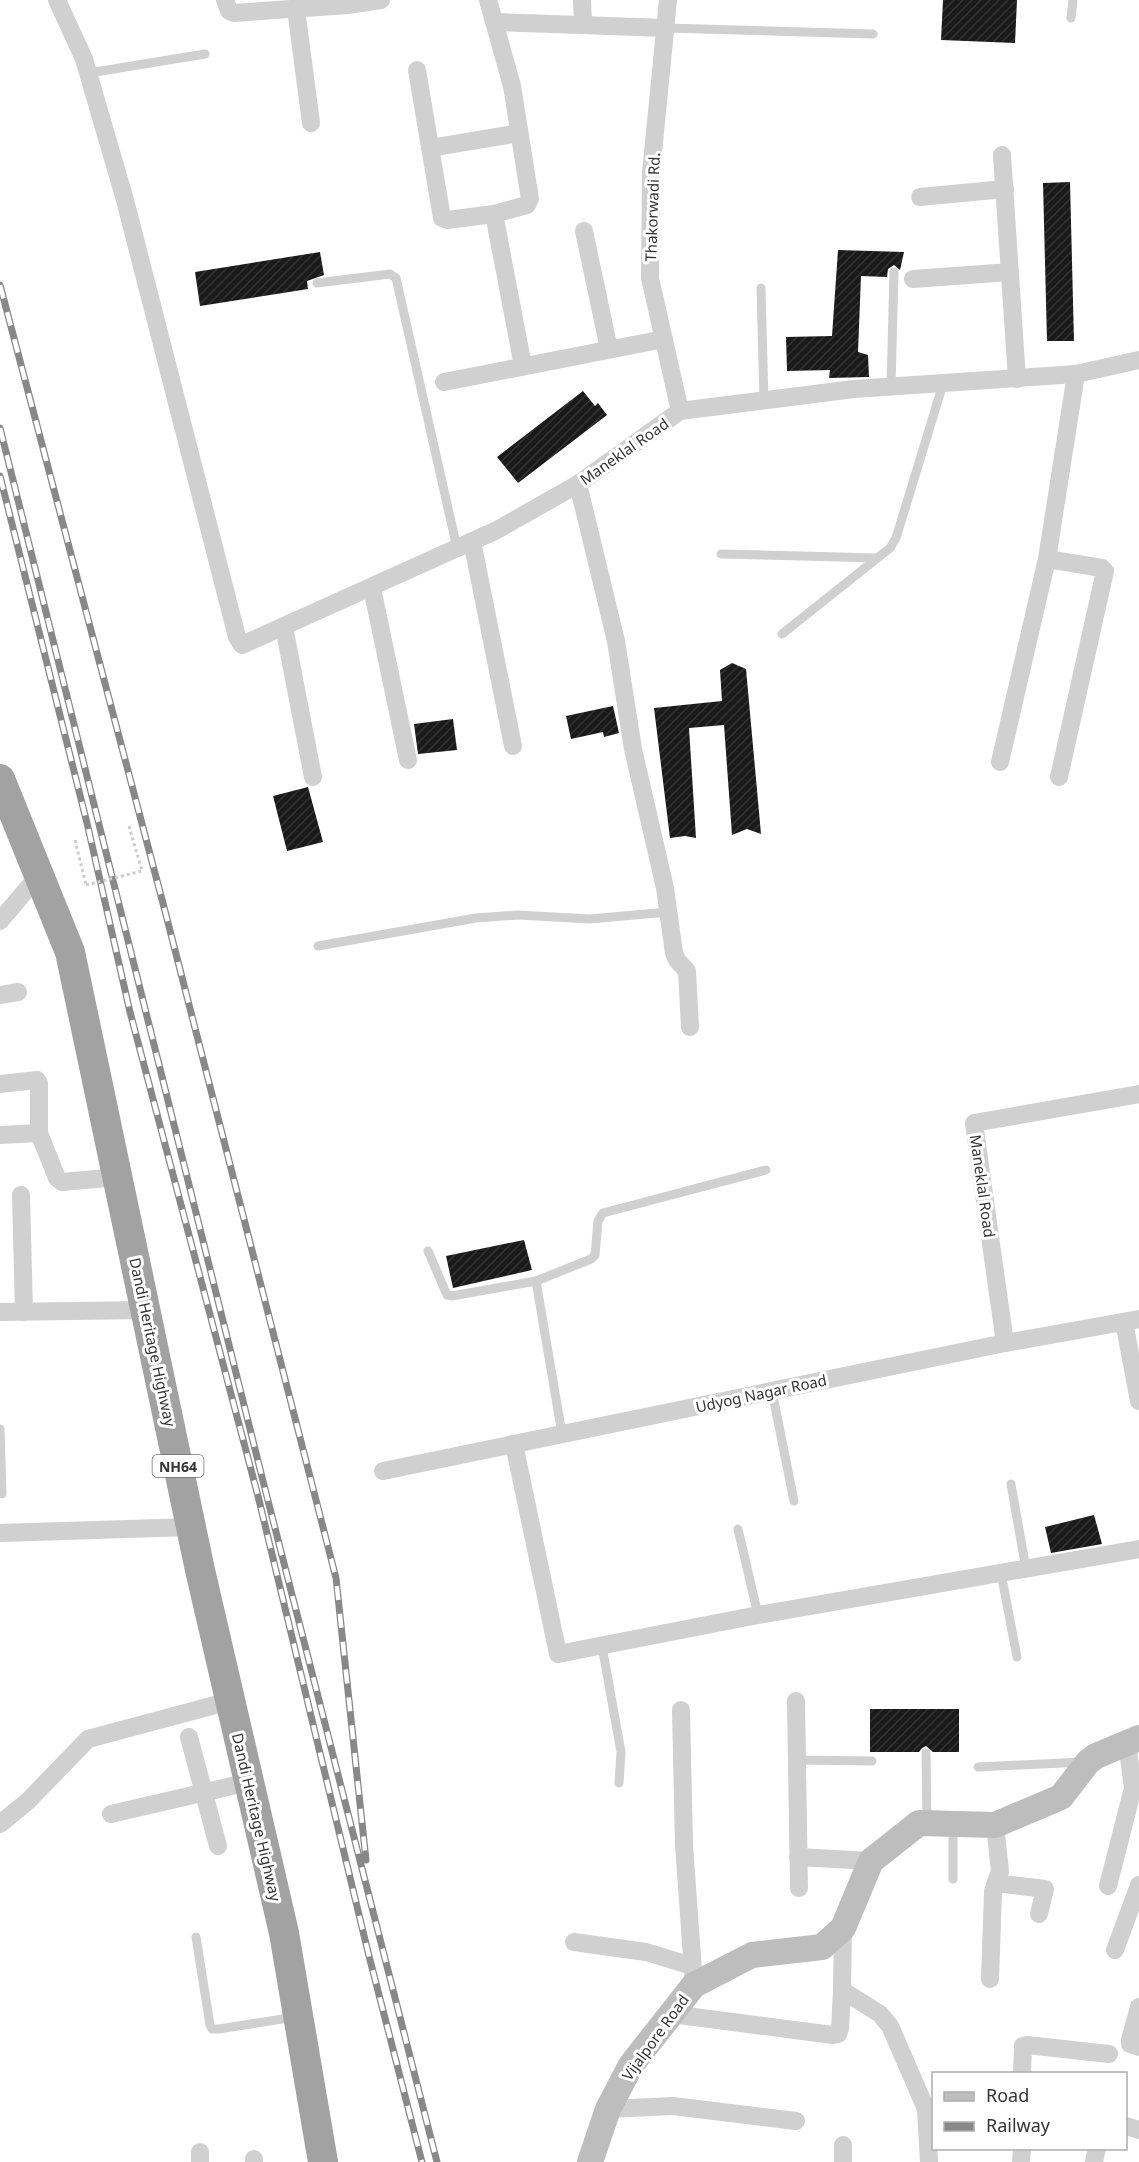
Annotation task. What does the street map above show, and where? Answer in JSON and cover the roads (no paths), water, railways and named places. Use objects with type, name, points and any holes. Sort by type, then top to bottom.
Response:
[{"type":"highway","name":"Dandi Heritage Highway","points":[[0,779],[70,952],[191,1527],[284,1933],[323,2162]]},
{"type":"main road","name":"Vijalpore Road","points":[[590,2162],[608,2109],[631,2065],[671,2014],[693,1975],[752,1955],[822,1947],[843,1928],[871,1861],[919,1823],[995,1825],[1061,1797],[1088,1762],[1096,1756],[1133,1741]]},
{"type":"street","points":[[57,0],[82,52],[89,74]]},
{"type":"street","points":[[225,0],[229,11],[234,13],[348,5],[381,0]]},
{"type":"street","points":[[417,70],[444,220],[494,214],[530,203],[512,86],[488,0]]},
{"type":"street","points":[[582,0],[583,25]]},
{"type":"street","name":"Thakorwadi Rd.","points":[[668,0],[651,173],[650,278],[680,411]]},
{"type":"street","points":[[296,9],[311,123]]},
{"type":"street","points":[[494,22],[666,28]]},
{"type":"street","name":"Maneklal Road","points":[[89,74],[125,200],[237,637],[242,645],[497,530],[578,484],[680,411],[854,389],[1076,374],[1139,360]]},
{"type":"street","points":[[430,148],[519,134]]},
{"type":"street","points":[[1002,155],[1017,379]]},
{"type":"street","points":[[920,197],[1005,189]]},
{"type":"street","points":[[494,214],[523,366]]},
{"type":"street","points":[[584,231],[609,349]]},
{"type":"street","points":[[913,279],[1010,272]]},
{"type":"street","points":[[444,382],[664,339]]},
{"type":"street","points":[[1000,762],[1047,559],[1076,374]]},
{"type":"street","points":[[578,484],[616,642],[633,749],[665,888],[674,953],[687,971],[690,1027]]},
{"type":"street","points":[[464,544],[513,746]]},
{"type":"street","points":[[1047,559],[1102,568],[1105,571],[1059,777]]},
{"type":"street","points":[[372,588],[408,760]]},
{"type":"street","points":[[284,627],[313,777]]},
{"type":"street","points":[[0,921],[39,875]]},
{"type":"street","points":[[0,1084],[31,1080],[37,1080],[39,1083],[39,1133],[57,1179],[62,1182],[118,1177]]},
{"type":"street","name":"Maneklal Road","points":[[1005,1342],[974,1124],[1139,1094]]},
{"type":"street","points":[[0,1135],[39,1133]]},
{"type":"street","points":[[21,1195],[24,1312]]},
{"type":"street","points":[[0,1312],[146,1310]]},
{"type":"street","points":[[1132,1320],[1139,1401]]},
{"type":"street","name":"Udyog Nagar Road","points":[[383,1471],[1005,1342],[1132,1320]]},
{"type":"street","points":[[514,1444],[558,1654],[758,1615],[1139,1550]]},
{"type":"street","points":[[0,1533],[191,1527]]},
{"type":"street","points":[[0,1824],[28,1801],[88,1739],[230,1701]]},
{"type":"street","points":[[796,1701],[799,1888]]},
{"type":"street","points":[[681,1710],[684,1854],[693,1975]]},
{"type":"street","points":[[189,1737],[218,1846]]},
{"type":"street","points":[[1108,1886],[1133,1788],[1133,1741]]},
{"type":"street","points":[[111,1815],[249,1782]]},
{"type":"street","points":[[990,1979],[993,1891],[1000,1871],[995,1825]]},
{"type":"street","points":[[798,1857],[871,1861]]},
{"type":"street","points":[[996,1883],[1045,1889],[1039,1914]]},
{"type":"street","points":[[1115,1950],[1139,1885]]},
{"type":"street","points":[[671,2014],[838,2034],[842,1990],[843,1928]]},
{"type":"street","points":[[574,1942],[646,1952],[693,1975]]},
{"type":"street","points":[[842,1990],[886,2019],[930,2109],[929,2162]]},
{"type":"street","points":[[1139,2007],[1130,2044],[1139,2047]]},
{"type":"street","points":[[1022,2072],[1021,2050],[1027,2045],[1109,2054]]},
{"type":"street","points":[[608,2109],[674,2106],[796,2121]]},
{"type":"lane","points":[[1071,18],[1073,0]]},
{"type":"lane","points":[[666,28],[873,34]]},
{"type":"lane","points":[[89,74],[205,54]]},
{"type":"lane","points":[[891,387],[894,272]]},
{"type":"lane","points":[[317,283],[390,274],[396,278],[464,544]]},
{"type":"lane","points":[[761,288],[764,401]]},
{"type":"lane","points":[[782,634],[890,548],[896,538],[943,384]]},
{"type":"lane","points":[[722,554],[877,558]]},
{"type":"lane","points":[[318,946],[476,918],[518,915],[590,919],[668,912]]},
{"type":"lane","points":[[428,1251],[447,1295],[536,1281],[591,1259],[595,1255],[598,1221],[599,1216],[603,1213],[765,1170]]},
{"type":"lane","points":[[536,1281],[562,1434]]},
{"type":"lane","points":[[772,1391],[794,1501]]},
{"type":"lane","points":[[0,1429],[2,1494]]},
{"type":"lane","points":[[1011,1484],[1026,1569]]},
{"type":"lane","points":[[738,1529],[758,1615]]},
{"type":"lane","points":[[1001,1573],[1017,1657]]},
{"type":"lane","points":[[602,1646],[621,1752],[619,1784]]},
{"type":"lane","points":[[926,1753],[927,1824]]},
{"type":"lane","points":[[797,1760],[872,1761]]},
{"type":"lane","points":[[978,1767],[1088,1762]]},
{"type":"lane","points":[[953,1824],[953,1879]]},
{"type":"lane","points":[[196,1937],[212,2029],[298,2017]]},
{"type":"railway","points":[[0,285],[165,911],[336,1578],[366,1860]]},
{"type":"railway","points":[[0,428],[264,1485],[437,2162]]},
{"type":"railway","points":[[0,476],[87,823],[130,1012],[258,1496],[368,1952],[422,2162]]}]
